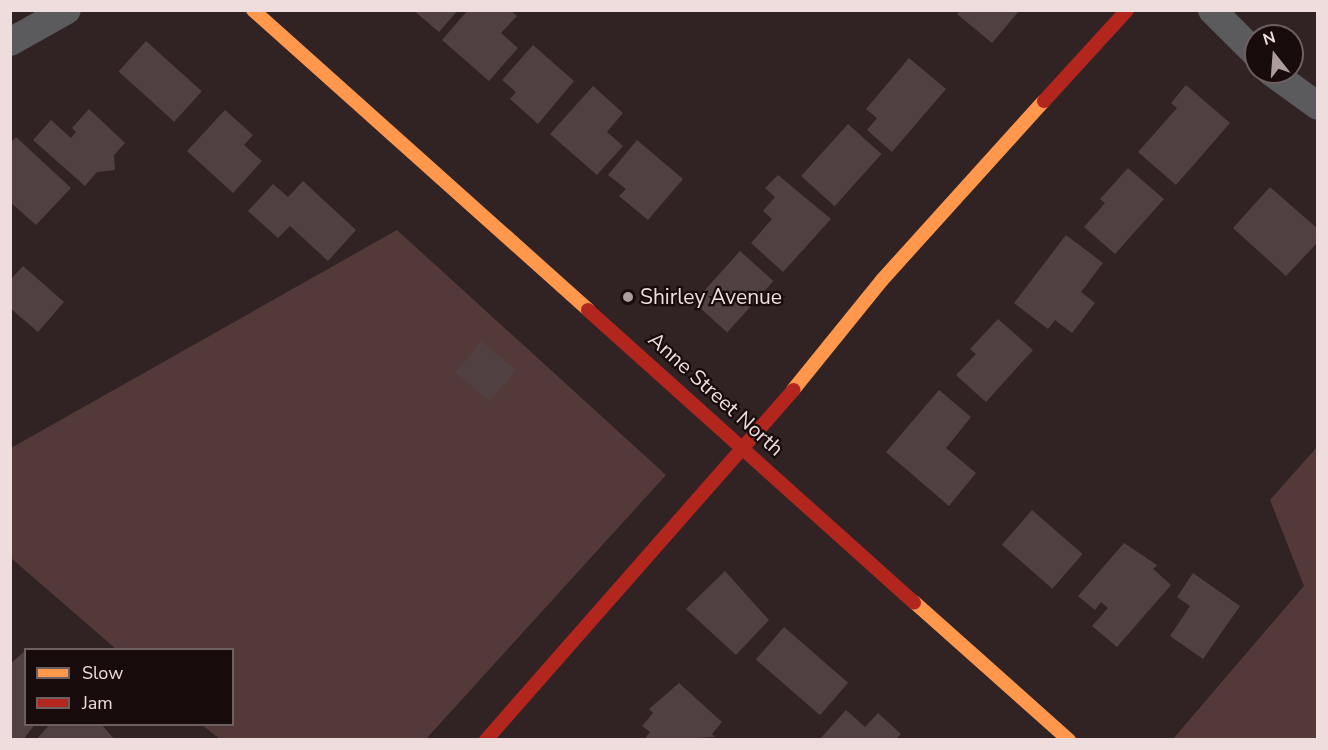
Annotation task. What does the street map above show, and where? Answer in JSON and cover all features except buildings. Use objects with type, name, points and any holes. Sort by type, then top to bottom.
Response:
[{"type":"street","points":[[10,42],[67,10]]},
{"type":"street","name":"Anne Street North","points":[[252,10],[747,448],[1069,740]]},
{"type":"street","points":[[486,740],[747,448],[882,280],[1127,10]]},
{"type":"street","points":[[1212,10],[1244,42]]},
{"type":"street","points":[[1287,84],[1317,106]]},
{"type":"shaded area","points":[[397,230],[666,475],[426,739],[220,739],[203,726],[234,726],[234,648],[115,648],[11,558],[11,448]]},
{"type":"shaded area","points":[[1317,447],[1317,739],[1173,739],[1304,586],[1270,500]]},
{"type":"traffic: slow","points":[[253,10],[588,310]]},
{"type":"traffic: slow","points":[[793,390],[882,280],[1044,101]]},
{"type":"traffic: slow","points":[[914,602],[1069,740]]},
{"type":"traffic: jam","points":[[1044,101],[1127,10]]},
{"type":"traffic: jam","points":[[588,310],[914,602]]},
{"type":"traffic: jam","points":[[486,740],[793,390]]},
{"type":"place","name":"Shirley Avenue","points":[[628,297]]}]
